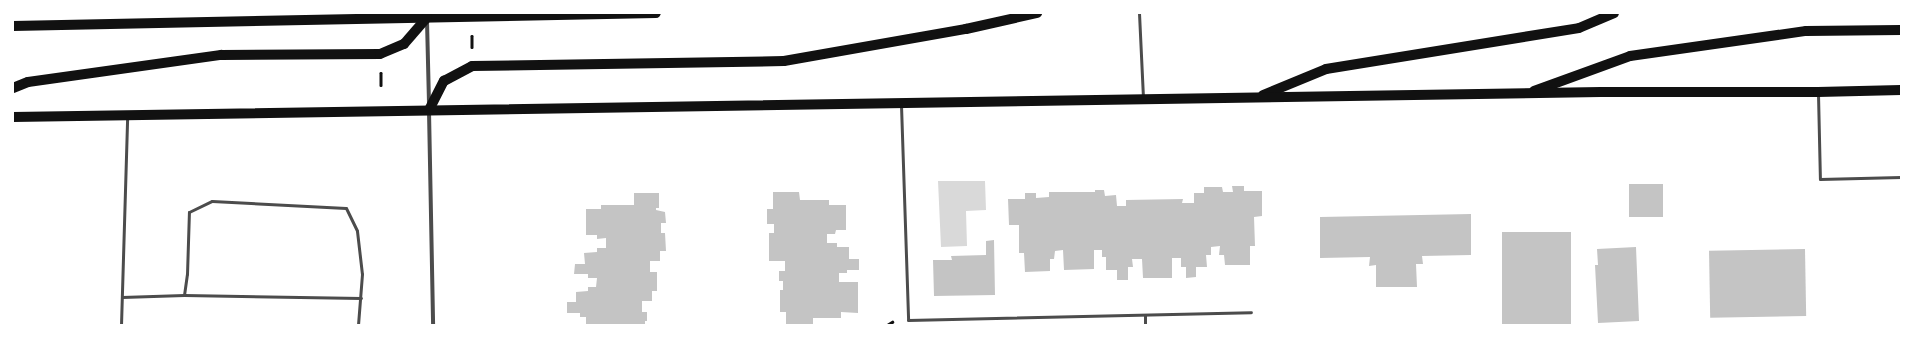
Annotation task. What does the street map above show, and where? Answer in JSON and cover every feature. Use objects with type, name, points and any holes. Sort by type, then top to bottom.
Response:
[{"type":"main road","points":[[13,26],[426,16],[656,13]]},
{"type":"main road","points":[[429,110],[444,81],[472,66],[784,60],[966,29],[1037,13]]},
{"type":"main road","points":[[1258,98],[1326,69],[1579,28],[1614,13]]},
{"type":"main road","points":[[13,88],[28,82],[221,55],[380,54],[404,44],[426,16]]},
{"type":"main road","points":[[1526,93],[1630,56],[1806,31],[1901,30]]},
{"type":"main road","points":[[13,116],[1526,93],[1818,92],[1901,90]]},
{"type":"street","points":[[426,16],[434,325]]},
{"type":"lane","points":[[1139,13],[1143,99]]},
{"type":"lane","points":[[1818,92],[1820,179],[1901,177]]},
{"type":"lane","points":[[901,103],[908,320],[1251,312]]},
{"type":"lane","points":[[121,325],[128,115]]},
{"type":"lane","points":[[184,295],[187,274],[190,212],[212,201],[346,208],[357,231],[362,274],[358,325]]},
{"type":"lane","points":[[122,297],[184,295],[361,298]]},
{"type":"lane","points":[[1145,315],[1145,325]]},
{"type":"path","points":[[472,34],[472,51]]},
{"type":"path","points":[[381,69],[381,85]]},
{"type":"shaded area","points":[[938,181],[985,181],[986,210],[966,211],[967,246],[941,247]]},
{"type":"building","points":[[1629,184],[1663,184],[1663,217],[1629,217]]},
{"type":"building","points":[[1232,186],[1244,186],[1244,191],[1262,191],[1262,216],[1254,217],[1255,246],[1250,246],[1250,265],[1225,265],[1224,255],[1219,255],[1220,246],[1211,247],[1211,255],[1206,255],[1207,267],[1196,267],[1196,277],[1186,278],[1186,267],[1181,267],[1181,258],[1172,258],[1172,278],[1143,278],[1142,259],[1132,259],[1133,267],[1128,267],[1128,280],[1117,280],[1117,270],[1106,270],[1106,257],[1102,257],[1102,250],[1094,250],[1094,269],[1064,270],[1063,250],[1055,251],[1054,259],[1050,259],[1050,271],[1025,272],[1024,253],[1019,253],[1019,225],[1009,225],[1008,199],[1025,199],[1025,193],[1036,193],[1036,198],[1049,197],[1049,192],[1095,192],[1095,190],[1104,190],[1105,196],[1116,195],[1117,206],[1126,206],[1126,200],[1183,199],[1182,203],[1194,203],[1194,193],[1204,193],[1204,187],[1222,187],[1223,192],[1233,192]]},
{"type":"building","points":[[773,192],[799,192],[800,200],[829,200],[829,205],[846,205],[846,230],[836,230],[835,234],[827,234],[827,243],[837,243],[837,247],[849,247],[849,259],[859,259],[859,270],[847,270],[847,273],[839,273],[839,282],[858,282],[858,313],[841,312],[841,318],[813,318],[813,325],[786,325],[786,312],[780,312],[780,290],[783,290],[783,281],[779,281],[779,271],[785,271],[785,261],[769,261],[769,233],[774,233],[774,224],[767,224],[767,209],[773,209]]},
{"type":"building","points":[[634,193],[659,193],[659,208],[656,208],[656,210],[665,212],[666,223],[661,223],[661,233],[665,233],[666,251],[660,251],[660,261],[650,261],[650,272],[657,272],[657,291],[652,291],[652,301],[642,301],[642,312],[647,312],[647,321],[645,321],[645,325],[586,325],[586,317],[580,317],[580,313],[567,313],[567,302],[576,302],[576,292],[588,291],[588,287],[596,287],[597,278],[588,278],[588,274],[574,274],[575,264],[585,264],[584,253],[597,252],[597,248],[606,248],[606,238],[597,239],[597,235],[586,235],[586,209],[601,209],[601,205],[634,205]]},
{"type":"building","points":[[1471,214],[1471,255],[1422,256],[1423,264],[1416,264],[1417,287],[1376,287],[1376,265],[1369,266],[1370,257],[1320,258],[1320,217]]},
{"type":"building","points":[[1502,232],[1571,232],[1571,325],[1502,325]]},
{"type":"building","points":[[994,240],[995,295],[934,296],[933,260],[952,260],[951,256],[986,255],[986,241]]},
{"type":"building","points":[[1636,247],[1639,321],[1598,323],[1595,265],[1598,265],[1597,249]]},
{"type":"building","points":[[1805,249],[1806,316],[1710,318],[1709,251]]}]
